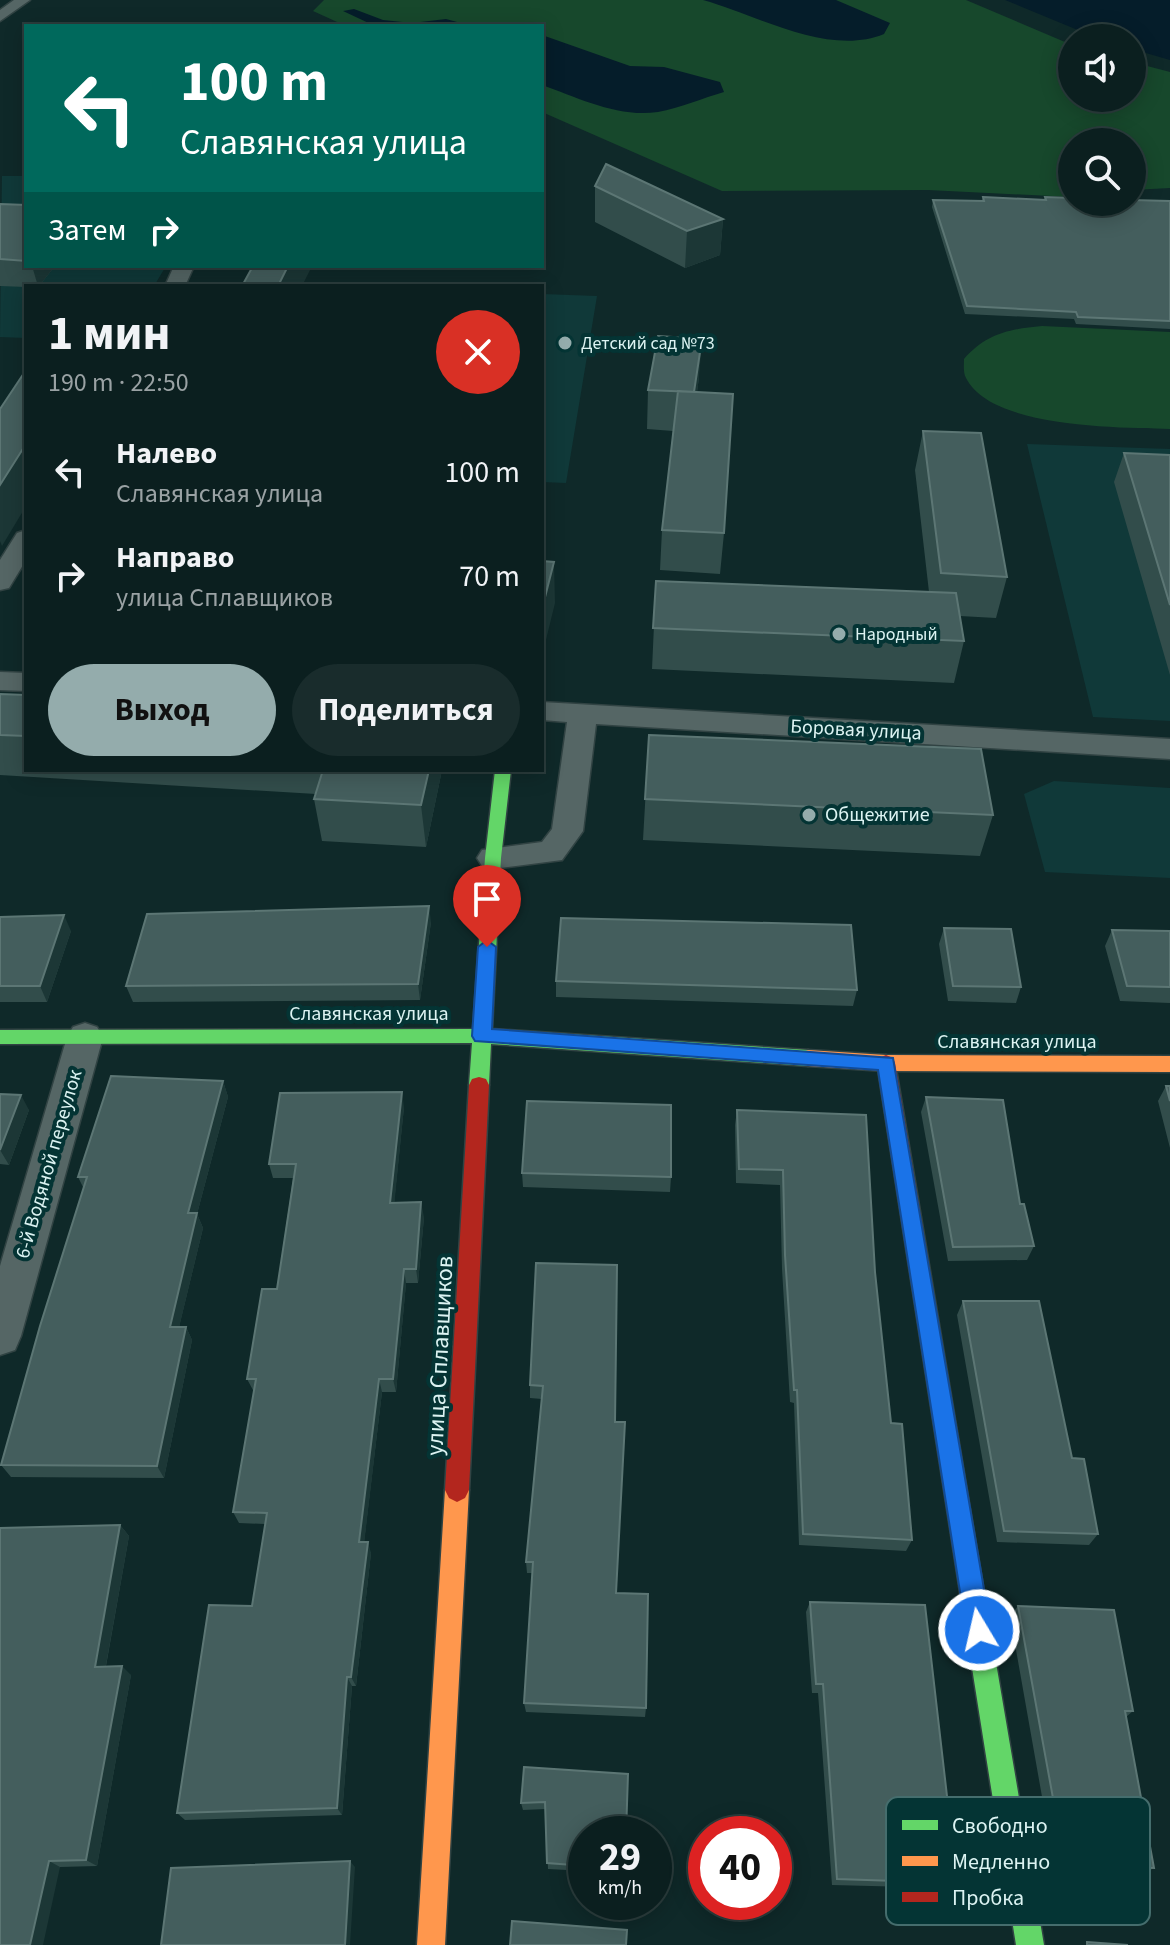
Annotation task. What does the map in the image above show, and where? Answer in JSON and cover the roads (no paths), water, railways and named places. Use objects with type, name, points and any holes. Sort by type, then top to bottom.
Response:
[{"type":"street","points":[[0,17],[23,0]]},
{"type":"street","points":[[0,582],[24,541]]},
{"type":"street","points":[[0,681],[24,682]]},
{"type":"street","name":"Боровая улица","points":[[544,711],[1170,749]]},
{"type":"street","points":[[493,858],[551,852],[567,831],[583,713]]},
{"type":"street","name":"улица Сплавщиков","points":[[431,1945],[482,1036],[493,858],[503,772]]},
{"type":"street","name":"Славянская улица","points":[[0,1037],[482,1036],[886,1063],[1170,1064]]},
{"type":"street","name":"6-й Водяной переулок","points":[[0,1336],[8,1277],[85,1037]]},
{"type":"street","points":[[886,1063],[1006,1797]]},
{"type":"street","points":[[1027,1925],[1030,1945]]},
{"type":"place","name":"Детский сад №73","points":[[565,343]]},
{"type":"place","name":"Народный","points":[[839,634]]},
{"type":"place","name":"Общежитие","points":[[809,815]]}]
